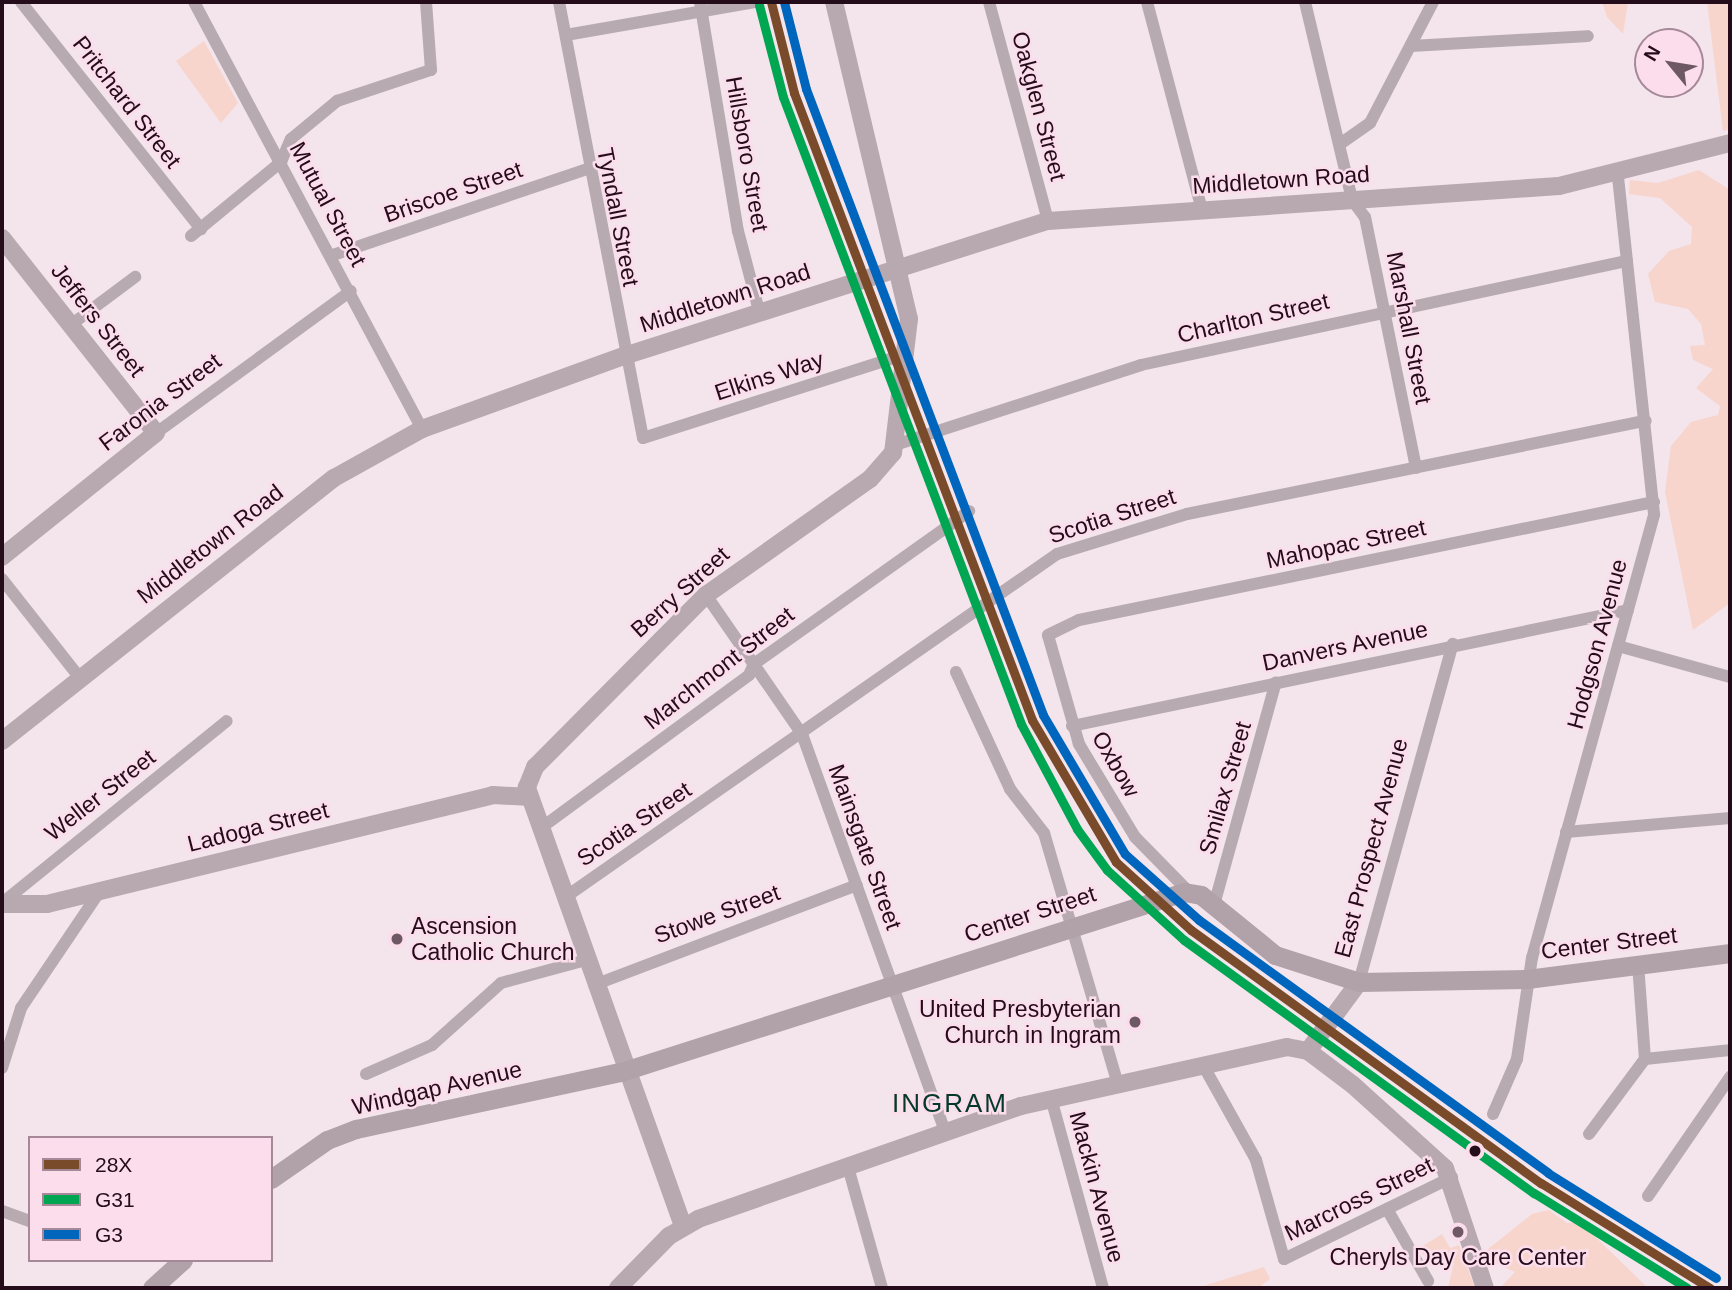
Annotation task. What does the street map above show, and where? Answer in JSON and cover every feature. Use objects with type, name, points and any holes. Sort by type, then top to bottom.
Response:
[{"type":"main road","name":"Center Street","points":[[624,1071],[1183,893],[1214,905],[1275,956],[1359,982],[1527,979],[1730,953]]},
{"type":"main road","name":"Windgap Avenue","points":[[273,1178],[327,1140],[356,1129],[624,1071]]},
{"type":"main road","points":[[152,1288],[181,1262]]},
{"type":"street","name":"Pritchard Street","points":[[21,2],[196,233],[281,162]]},
{"type":"street","name":"Mutual Street","points":[[194,2],[333,255],[422,429]]},
{"type":"street","points":[[281,162],[291,139],[337,101],[431,70],[426,2]]},
{"type":"street","name":"Tyndall Street","points":[[559,2],[587,169],[643,438]]},
{"type":"street","points":[[566,35],[701,7],[756,2]]},
{"type":"street","name":"Berry Street","points":[[526,797],[535,767],[706,595],[870,479],[895,445],[907,354],[902,268],[834,2]]},
{"type":"street","name":"Oakglen Street","points":[[989,2],[1048,221]]},
{"type":"street","points":[[1147,2],[1202,210]]},
{"type":"street","name":"Marshall Street","points":[[1305,2],[1352,200],[1365,217],[1416,468]]},
{"type":"street","points":[[1340,144],[1370,123],[1433,2]]},
{"type":"street","name":"Hillsboro Street","points":[[701,7],[738,231],[759,312]]},
{"type":"street","points":[[1411,46],[1588,36]]},
{"type":"street","name":"Middletown Road","points":[[2,741],[297,505],[422,429],[624,356],[1048,221],[1559,186],[1618,175],[1730,143]]},
{"type":"street","name":"Briscoe Street","points":[[333,255],[587,169]]},
{"type":"street","name":"Hodgson Avenue","points":[[1493,1114],[1517,1059],[1527,979],[1628,610],[1654,502],[1618,175]]},
{"type":"street","name":"Jeffers Street","points":[[2,238],[156,433]]},
{"type":"street","name":"Charlton Street","points":[[895,445],[1141,365],[1383,310],[1627,261]]},
{"type":"street","points":[[72,324],[135,277]]},
{"type":"street","name":"Faronia Street","points":[[2,556],[156,433],[351,291]]},
{"type":"street","name":"Elkins Way","points":[[643,438],[907,354]]},
{"type":"street","name":"Scotia Street","points":[[564,898],[1056,554],[1187,514],[1646,421]]},
{"type":"street","name":"Mahopac Street","points":[[1048,635],[1080,620],[1654,502]]},
{"type":"street","name":"Marchmont Street","points":[[541,828],[749,675],[754,664],[969,511]]},
{"type":"street","points":[[2,579],[80,678]]},
{"type":"street","name":"Mainsgate Street","points":[[706,595],[802,734],[946,1133]]},
{"type":"street","name":"Danvers Avenue","points":[[1072,726],[1453,644],[1628,610]]},
{"type":"street","name":"Oxbow","points":[[1048,635],[1072,726],[1135,837],[1183,893]]},
{"type":"street","name":"East Prospect Avenue","points":[[1313,1044],[1359,982],[1453,644]]},
{"type":"street","points":[[1618,646],[1730,677]]},
{"type":"street","points":[[956,672],[1010,789],[1044,833],[1074,926],[1117,1081]]},
{"type":"street","name":"Smilax Street","points":[[1214,905],[1276,682]]},
{"type":"street","name":"Weller Street","points":[[2,904],[227,721]]},
{"type":"street","name":"Ladoga Street","points":[[2,904],[26,907],[100,891],[492,795],[526,797]]},
{"type":"street","points":[[526,797],[541,828],[624,1071],[683,1226]]},
{"type":"street","points":[[1566,832],[1730,818]]},
{"type":"street","name":"Stowe Street","points":[[594,985],[857,885]]},
{"type":"street","points":[[2,1068],[21,1008],[100,891]]},
{"type":"street","points":[[366,1074],[432,1045],[501,984],[586,960]]},
{"type":"street","points":[[1589,1134],[1645,1059],[1639,963]]},
{"type":"street","points":[[618,1288],[683,1226],[848,1167],[1051,1098],[1275,1047],[1313,1044],[1452,1177],[1485,1288]]},
{"type":"street","points":[[1645,1059],[1730,1051]]},
{"type":"street","name":"Marcross Street","points":[[1203,1065],[1256,1160],[1284,1259],[1452,1177]]},
{"type":"street","points":[[1648,1196],[1730,1077]]},
{"type":"street","name":"Mackin Avenue","points":[[1051,1098],[1103,1288]]},
{"type":"street","points":[[848,1167],[882,1288]]},
{"type":"street","points":[[1387,1209],[1428,1281]]},
{"type":"street","points":[[2,1211],[28,1220]]},
{"type":"shaded area","points":[[1602,2],[1628,2],[1623,34],[1607,17]]},
{"type":"shaded area","points":[[1707,2],[1730,2],[1730,129],[1723,131]]},
{"type":"shaded area","points":[[204,41],[238,103],[221,123],[176,61]]},
{"type":"shaded area","points":[[1699,170],[1730,190],[1730,603],[1693,630],[1665,492],[1671,446],[1691,422],[1718,415],[1720,406],[1696,388],[1713,369],[1693,360],[1690,346],[1705,345],[1701,324],[1688,309],[1655,302],[1648,274],[1669,251],[1691,244],[1692,227],[1660,198],[1629,194],[1630,180],[1658,183]]},
{"type":"shaded area","points":[[1549,1210],[1567,1223],[1580,1222],[1648,1288],[1500,1288],[1515,1272],[1489,1260],[1488,1249],[1532,1214]]},
{"type":"shaded area","points":[[1442,1234],[1450,1248],[1459,1245],[1475,1288],[1448,1288],[1454,1263],[1427,1258],[1418,1249]]},
{"type":"shaded area","points":[[1264,1267],[1270,1279],[1258,1288],[1197,1288]]},
{"type":"transit line","name":"28X","points":[[771,2],[794,93],[1032,720],[1116,862],[1191,930],[1541,1183],[1710,1288]]},
{"type":"transit line","name":"G3","points":[[784,2],[806,89],[1043,715],[1125,854],[1199,920],[1548,1173],[1716,1278]]},
{"type":"transit line","name":"G31","points":[[759,5],[783,97],[1021,724],[1077,829],[1107,870],[1184,940],[1534,1193],[1687,1288]]},
{"type":"place","name":"Ascension Catholic Church","points":[[397,939]]},
{"type":"place","name":"United Presbyterian Church in Ingram","points":[[1135,1022]]},
{"type":"place","name":"Cheryls Day Care Center","points":[[1458,1232]]},
{"type":"district","name":"INGRAM","points":[[950,1104]]}]
